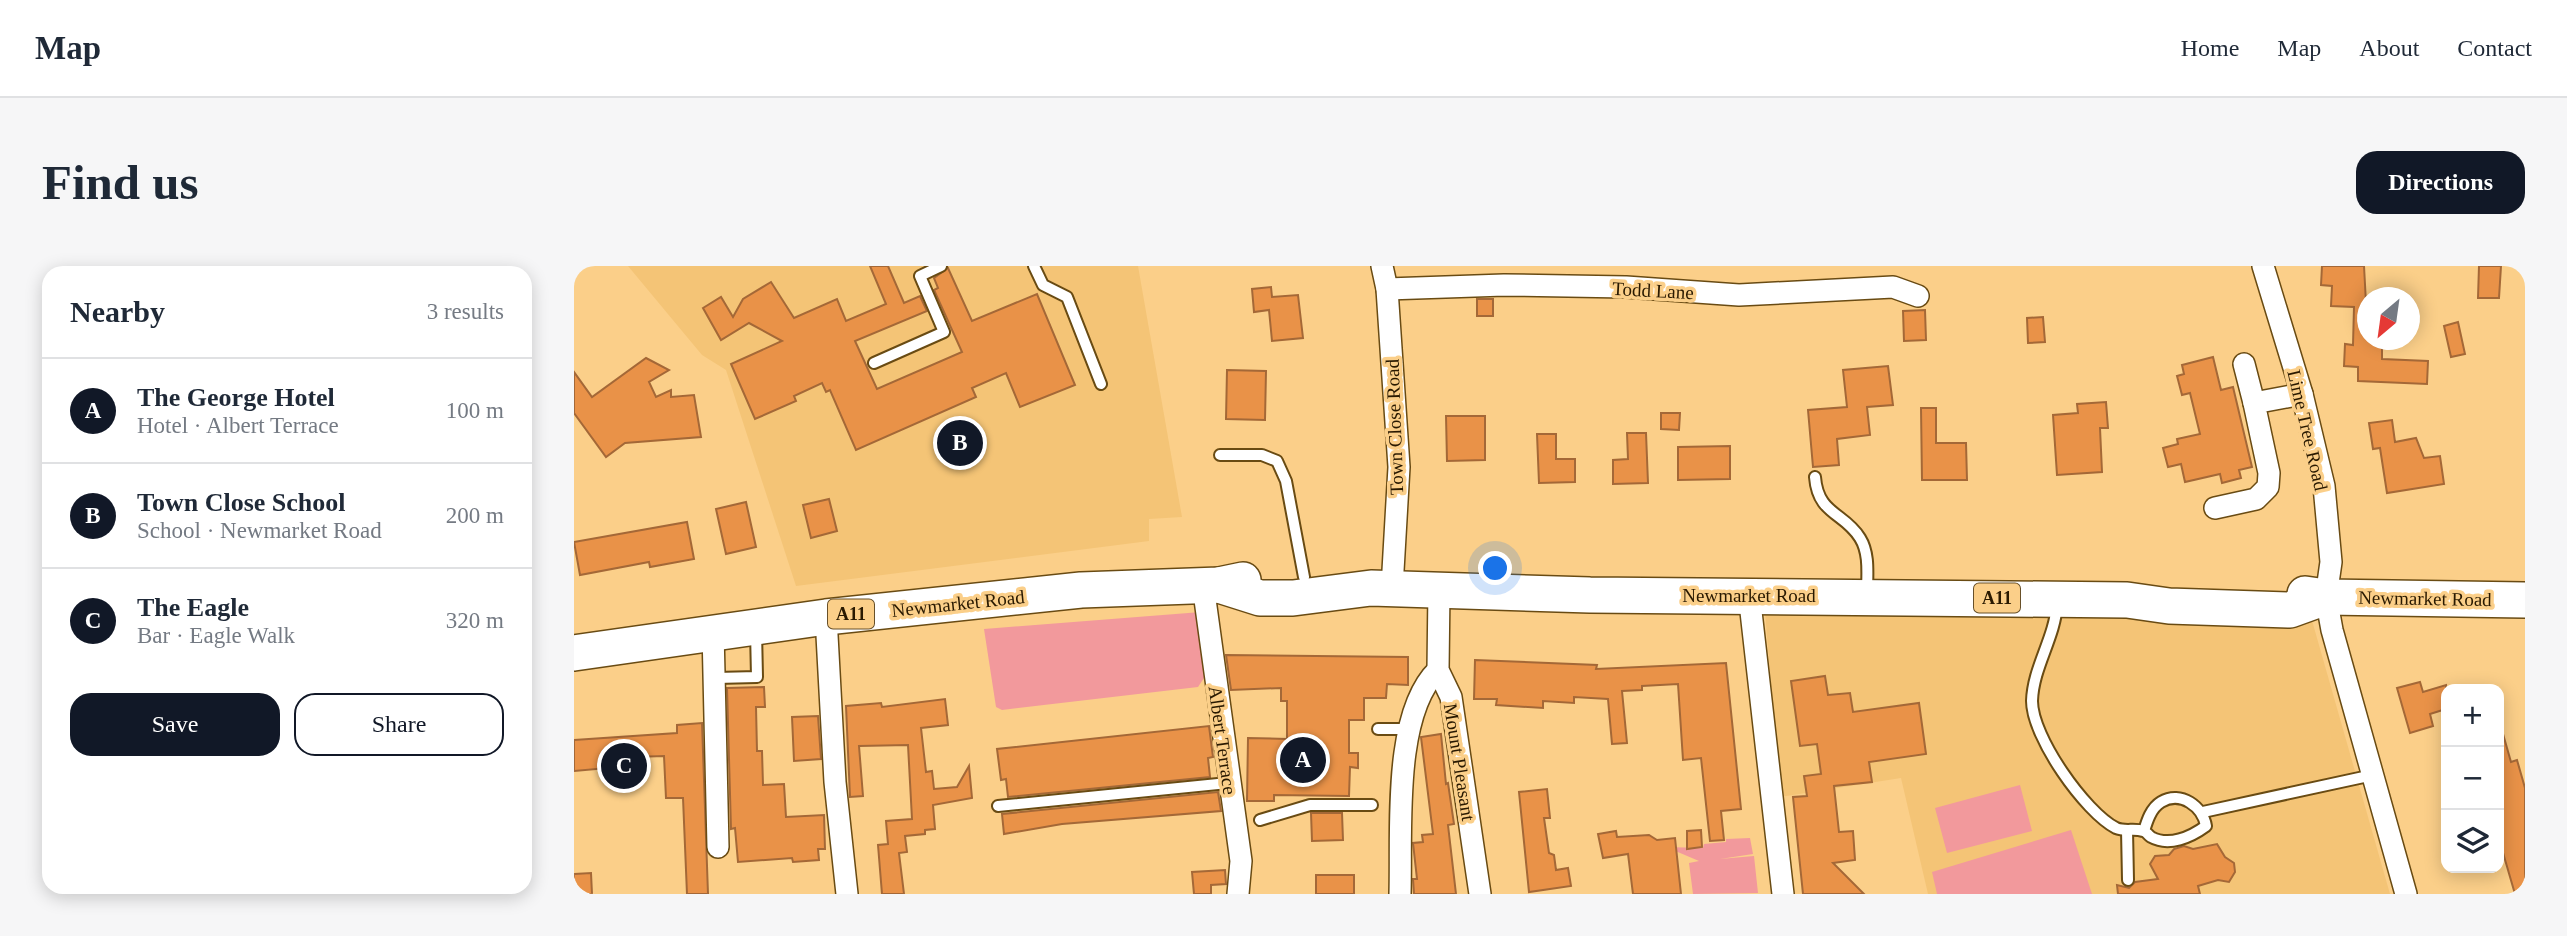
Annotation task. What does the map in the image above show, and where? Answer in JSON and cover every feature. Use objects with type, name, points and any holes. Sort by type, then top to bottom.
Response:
[{"type":"main road","name":"Newmarket Road","points":[[574,653],[755,625],[826,617],[1081,590],[1211,585],[1259,577],[1304,577],[1381,588],[1590,595],[1749,594],[2127,600],[2169,607],[2290,610],[2326,597],[2525,600]]},
{"type":"main road","name":"Newmarket Road","points":[[1211,585],[1260,598],[1293,598],[1381,588]]},
{"type":"street","name":"Town Close Road","points":[[1381,588],[1399,467],[1387,289],[1382,266]]},
{"type":"street","name":"Lime Tree Road","points":[[2263,266],[2302,394],[2324,486],[2331,562],[2326,597],[2332,629],[2406,894]]},
{"type":"street","name":"Todd Lane","points":[[1387,289],[1504,285],[1626,287],[1739,295],[1892,287],[1918,296]]},
{"type":"street","points":[[2215,508],[2256,499],[2268,487],[2269,473],[2244,364]]},
{"type":"street","points":[[2254,403],[2302,394]]},
{"type":"street","name":"Albert Terrace","points":[[1211,585],[1228,783],[1241,861],[1238,894]]},
{"type":"street","name":"Mount Pleasant","points":[[1439,589],[1438,670],[1451,697],[1480,894]]},
{"type":"street","points":[[1749,594],[1783,894]]},
{"type":"street","points":[[826,617],[835,782],[847,894]]},
{"type":"street","points":[[713,631],[718,847]]},
{"type":"street","points":[[1400,894],[1405,739],[1429,680],[1438,670]]},
{"type":"lane","points":[[874,363],[944,332],[920,276],[941,266]]},
{"type":"lane","points":[[1034,266],[1043,285],[1067,297],[1101,384]]},
{"type":"lane","points":[[1220,455],[1262,455],[1277,461],[1286,481],[1304,577]]},
{"type":"lane","points":[[1815,477],[1816,493],[1826,509],[1859,537],[1867,557],[1867,596]]},
{"type":"lane","points":[[2058,599],[2056,623],[2036,676],[2032,704],[2054,760],[2082,798],[2116,828],[2144,831],[2166,841],[2192,836],[2206,826],[2203,812],[2193,802],[2172,799],[2160,802],[2149,816],[2144,831]]},
{"type":"lane","points":[[716,678],[757,677],[755,625]]},
{"type":"lane","points":[[1378,729],[1408,729]]},
{"type":"lane","points":[[2203,812],[2373,775]]},
{"type":"lane","points":[[998,806],[1228,783]]},
{"type":"lane","points":[[1260,820],[1310,805],[1372,805]]},
{"type":"lane","points":[[2127,830],[2128,880]]},
{"type":"shaded area","points":[[628,266],[1138,266],[1182,517],[1149,519],[1149,541],[796,586],[726,370],[702,355]]},
{"type":"shaded area","points":[[1201,612],[1206,675],[1198,687],[1002,710],[996,707],[984,629]]},
{"type":"shaded area","points":[[1765,612],[2311,617],[2390,894],[1928,894],[1901,778],[1780,797]]},
{"type":"shaded area","points":[[2020,785],[2032,831],[1947,853],[1935,808]]},
{"type":"shaded area","points":[[2071,830],[2092,894],[1937,894],[1932,872]]},
{"type":"shaded area","points":[[1750,838],[1753,854],[1720,859],[1754,856],[1758,893],[1693,894],[1689,863],[1699,861],[1666,847],[1703,848],[1704,844],[1726,842],[1726,839]]},
{"type":"building","points":[[870,266],[888,266],[904,303],[920,296],[927,311],[855,341],[877,389],[962,352],[934,290],[938,288],[934,278],[948,268],[972,321],[1037,294],[1075,385],[1020,407],[1006,373],[972,388],[976,397],[856,450],[830,390],[826,392],[822,383],[794,396],[796,401],[755,419],[731,364],[782,341],[749,323],[721,340],[703,308],[721,297],[733,317],[743,299],[771,282],[794,318],[837,299],[846,321],[886,304]]},
{"type":"building","points":[[2322,266],[2364,266],[2365,287],[2357,287],[2357,350],[2382,350],[2382,359],[2428,361],[2427,384],[2358,381],[2358,367],[2344,366],[2345,344],[2353,345],[2354,307],[2331,306],[2332,286],[2321,285]]},
{"type":"building","points":[[2479,266],[2501,266],[2499,298],[2478,298]]},
{"type":"building","points":[[1271,287],[1272,297],[1298,295],[1303,338],[1272,341],[1269,310],[1254,312],[1252,289]]},
{"type":"building","points":[[1477,299],[1493,299],[1493,316],[1477,316]]},
{"type":"building","points":[[1925,310],[1926,340],[1904,341],[1903,311]]},
{"type":"building","points":[[2043,317],[2045,342],[2028,343],[2027,318]]},
{"type":"building","points":[[2458,322],[2465,354],[2451,357],[2444,326]]},
{"type":"building","points":[[2213,357],[2221,390],[2233,387],[2252,467],[2239,470],[2241,478],[2222,483],[2220,474],[2185,482],[2181,464],[2168,467],[2163,448],[2178,444],[2177,439],[2200,434],[2190,393],[2182,395],[2177,376],[2184,374],[2182,365]]},
{"type":"building","points":[[646,358],[669,370],[649,382],[656,397],[671,390],[671,397],[694,395],[701,437],[625,443],[606,457],[574,413],[574,372],[592,397]]},
{"type":"building","points":[[1888,366],[1893,405],[1867,407],[1870,435],[1837,439],[1839,465],[1813,467],[1808,410],[1847,407],[1843,370]]},
{"type":"building","points":[[1227,370],[1266,371],[1265,420],[1226,419]]},
{"type":"building","points":[[2106,402],[2108,428],[2100,428],[2102,472],[2057,475],[2053,415],[2078,413],[2077,404]]},
{"type":"building","points":[[1921,408],[1936,408],[1936,443],[1966,443],[1967,480],[1922,480]]},
{"type":"building","points":[[1661,413],[1680,413],[1679,430],[1661,429]]},
{"type":"building","points":[[1446,416],[1485,416],[1485,460],[1447,461]]},
{"type":"building","points":[[2392,420],[2395,442],[2416,438],[2424,458],[2440,456],[2444,484],[2387,493],[2380,448],[2373,449],[2369,423]]},
{"type":"building","points":[[1627,433],[1646,433],[1648,483],[1613,484],[1613,460],[1628,459]]},
{"type":"building","points":[[1537,434],[1556,434],[1556,459],[1575,459],[1575,482],[1539,483]]},
{"type":"building","points":[[1730,446],[1730,479],[1678,480],[1678,447]]},
{"type":"building","points":[[829,499],[837,531],[811,538],[803,505]]},
{"type":"building","points":[[746,502],[756,547],[726,554],[716,509]]},
{"type":"building","points":[[687,522],[694,559],[650,567],[649,562],[580,575],[574,542]]},
{"type":"building","points":[[1226,655],[1408,657],[1408,685],[1387,684],[1386,698],[1364,698],[1364,720],[1349,720],[1349,753],[1358,753],[1358,768],[1350,767],[1349,796],[1274,795],[1274,801],[1247,801],[1248,738],[1287,739],[1287,701],[1281,701],[1281,688],[1231,690]]},
{"type":"building","points":[[1475,660],[1597,665],[1596,669],[1726,663],[1741,809],[1721,811],[1724,840],[1710,841],[1701,758],[1683,760],[1678,684],[1642,686],[1642,690],[1622,691],[1627,743],[1612,744],[1608,699],[1574,697],[1574,703],[1543,701],[1543,708],[1496,705],[1497,699],[1474,699]]},
{"type":"building","points":[[1825,676],[1828,695],[1850,693],[1853,712],[1919,703],[1926,754],[1869,762],[1872,782],[1834,786],[1839,832],[1853,831],[1855,860],[1833,863],[1864,894],[1803,894],[1793,797],[1807,796],[1804,776],[1821,774],[1817,744],[1800,746],[1791,681]]},
{"type":"building","points":[[2420,682],[2423,692],[2441,687],[2441,711],[2430,714],[2433,726],[2410,733],[2397,688]]},
{"type":"building","points":[[764,687],[765,707],[756,707],[757,751],[762,751],[763,785],[784,784],[786,817],[824,815],[825,849],[818,849],[819,860],[793,862],[792,858],[738,862],[735,828],[731,829],[727,688]]},
{"type":"building","points":[[945,699],[948,725],[921,728],[926,772],[932,771],[934,789],[957,787],[969,766],[972,798],[933,805],[935,829],[925,830],[925,834],[905,836],[907,852],[899,853],[904,894],[882,894],[878,845],[888,844],[886,821],[912,819],[908,745],[859,746],[863,796],[850,797],[846,706],[881,703],[882,707]]},
{"type":"building","points":[[818,716],[821,759],[794,761],[792,717]]},
{"type":"building","points":[[702,723],[708,894],[687,894],[683,798],[666,798],[664,756],[634,757],[633,773],[607,778],[607,768],[574,771],[574,740],[677,733],[677,725]]},
{"type":"building","points":[[1209,726],[1213,757],[1208,758],[1210,777],[1008,797],[1006,779],[1001,780],[997,749]]},
{"type":"building","points":[[1441,734],[1446,784],[1448,783],[1454,824],[1448,825],[1456,894],[1414,894],[1413,879],[1417,879],[1413,843],[1423,842],[1422,835],[1433,834],[1421,737]]},
{"type":"building","points":[[2504,738],[2511,762],[2517,760],[2525,788],[2525,894],[2515,894],[2504,856]]},
{"type":"building","points":[[1547,789],[1550,818],[1544,818],[1549,853],[1554,855],[1556,870],[1568,868],[1571,886],[1529,892],[1519,792]]},
{"type":"building","points":[[1218,792],[1221,811],[1062,824],[1004,834],[1002,814]]},
{"type":"building","points":[[1311,813],[1342,813],[1343,840],[1312,841]]},
{"type":"building","points":[[1701,830],[1702,847],[1687,849],[1687,831]]},
{"type":"building","points":[[1616,831],[1617,837],[1649,835],[1657,840],[1675,838],[1681,894],[1633,894],[1628,854],[1603,858],[1598,834]]},
{"type":"building","points":[[2217,844],[2225,857],[2234,863],[2235,872],[2229,882],[2218,880],[2198,886],[2200,894],[2118,894],[2117,885],[2129,888],[2135,882],[2158,879],[2150,864],[2155,856],[2169,855],[2174,849],[2184,846],[2193,849]]},
{"type":"building","points":[[1225,870],[1226,884],[1211,885],[1211,894],[1194,894],[1192,872]]},
{"type":"building","points":[[591,873],[592,894],[574,894],[574,874]]},
{"type":"building","points":[[1316,875],[1354,875],[1354,894],[1316,894]]},
{"type":"place","name":"Town Close School","points":[[960,443]]},
{"type":"place","name":"The George Hotel","points":[[1303,760]]},
{"type":"place","name":"The Eagle","points":[[624,766]]}]
